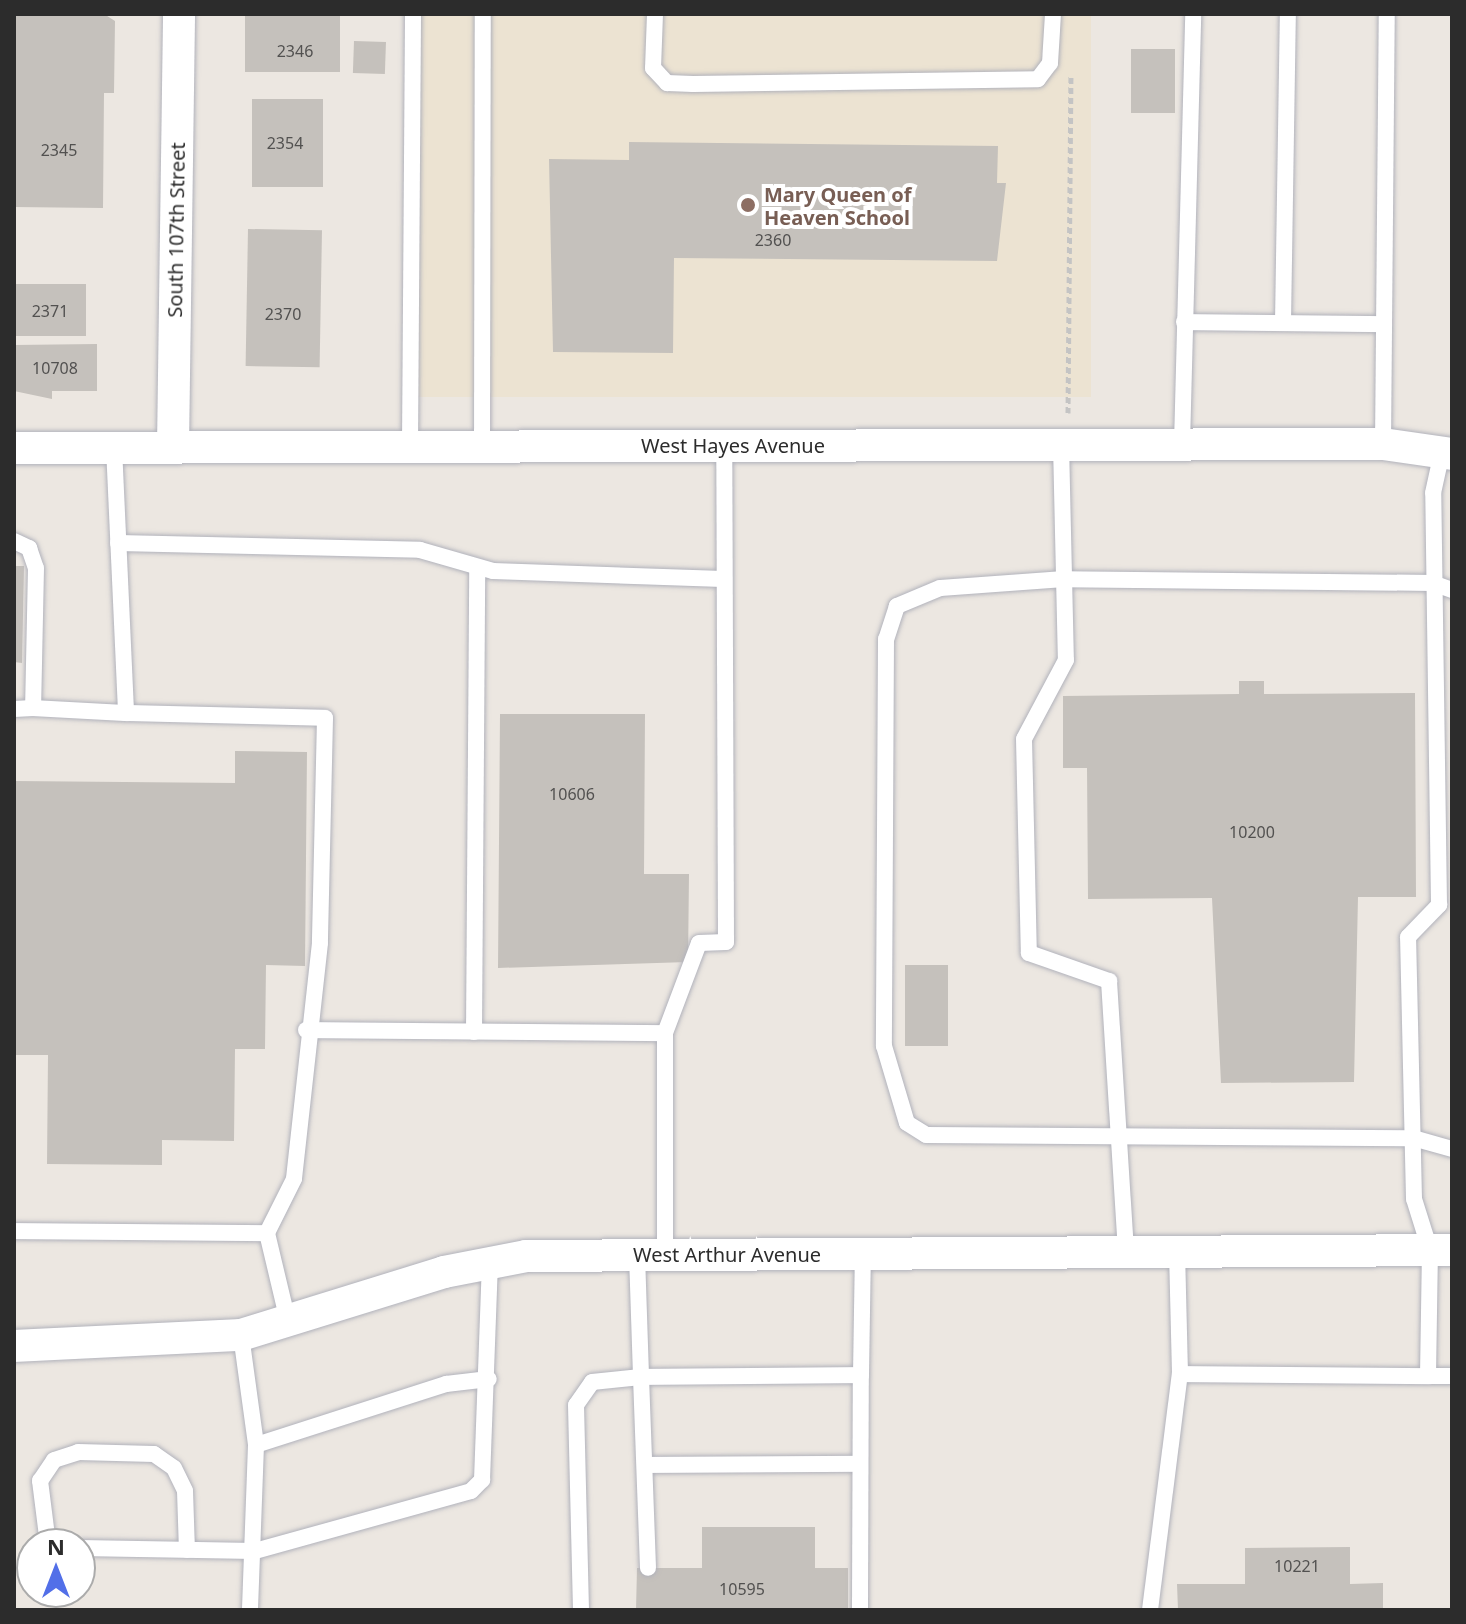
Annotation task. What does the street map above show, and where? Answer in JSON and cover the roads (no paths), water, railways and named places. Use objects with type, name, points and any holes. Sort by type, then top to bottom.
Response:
[{"type":"street","name":"South 107th Street","points":[[173,447],[179,14]]},
{"type":"street","name":"West Hayes Avenue","points":[[14,448],[1383,444],[1447,453]]},
{"type":"street","name":"West Arthur Avenue","points":[[14,1346],[241,1335],[490,1261],[651,1255],[1441,1250]]},
{"type":"lane","points":[[410,446],[413,14]]},
{"type":"lane","points":[[482,446],[483,14]]},
{"type":"lane","points":[[655,14],[653,68],[667,83],[693,84],[1038,79],[1050,63],[1053,14]]},
{"type":"lane","points":[[1182,444],[1193,14]]},
{"type":"lane","points":[[1283,323],[1288,14]]},
{"type":"lane","points":[[1383,444],[1387,14]]},
{"type":"lane","points":[[1184,322],[1384,324]]},
{"type":"lane","points":[[1061,444],[1066,660],[1024,739],[1029,953],[1109,981],[1126,1252]]},
{"type":"lane","points":[[648,1568],[641,1377],[665,1033],[699,943],[726,942],[724,446]]},
{"type":"lane","points":[[114,447],[126,713]]},
{"type":"lane","points":[[1428,1376],[1441,1250],[1414,1199],[1408,937],[1439,905],[1433,583],[1447,453]]},
{"type":"lane","points":[[14,541],[29,548],[36,568],[31,708]]},
{"type":"lane","points":[[118,543],[420,550],[477,567],[723,579]]},
{"type":"lane","points":[[474,1032],[477,567]]},
{"type":"lane","points":[[1452,590],[1433,583],[1064,579],[940,588],[897,606],[886,639],[884,1046],[907,1123],[926,1135],[1119,1141],[1413,1138],[1452,1149]]},
{"type":"lane","points":[[14,709],[325,718],[320,943],[306,1030],[294,1179],[267,1233],[288,1321]]},
{"type":"lane","points":[[306,1030],[665,1033]]},
{"type":"lane","points":[[14,1231],[267,1233]]},
{"type":"lane","points":[[1150,1610],[1180,1374],[1177,1251]]},
{"type":"lane","points":[[860,1610],[863,1253]]},
{"type":"lane","points":[[96,1548],[255,1551],[471,1491],[482,1480],[489,1379],[490,1261]]},
{"type":"lane","points":[[241,1335],[256,1445],[255,1551],[250,1610]]},
{"type":"lane","points":[[1180,1374],[1452,1376]]},
{"type":"lane","points":[[581,1610],[576,1405],[592,1382],[641,1377],[861,1375]]},
{"type":"lane","points":[[256,1445],[446,1384],[489,1379]]},
{"type":"lane","points":[[46,1528],[40,1481],[54,1460],[78,1452],[154,1454],[174,1468],[185,1491],[187,1550]]},
{"type":"lane","points":[[645,1465],[860,1464]]},
{"type":"place","name":"Mary Queen of Heaven School","points":[[748,205]]}]
